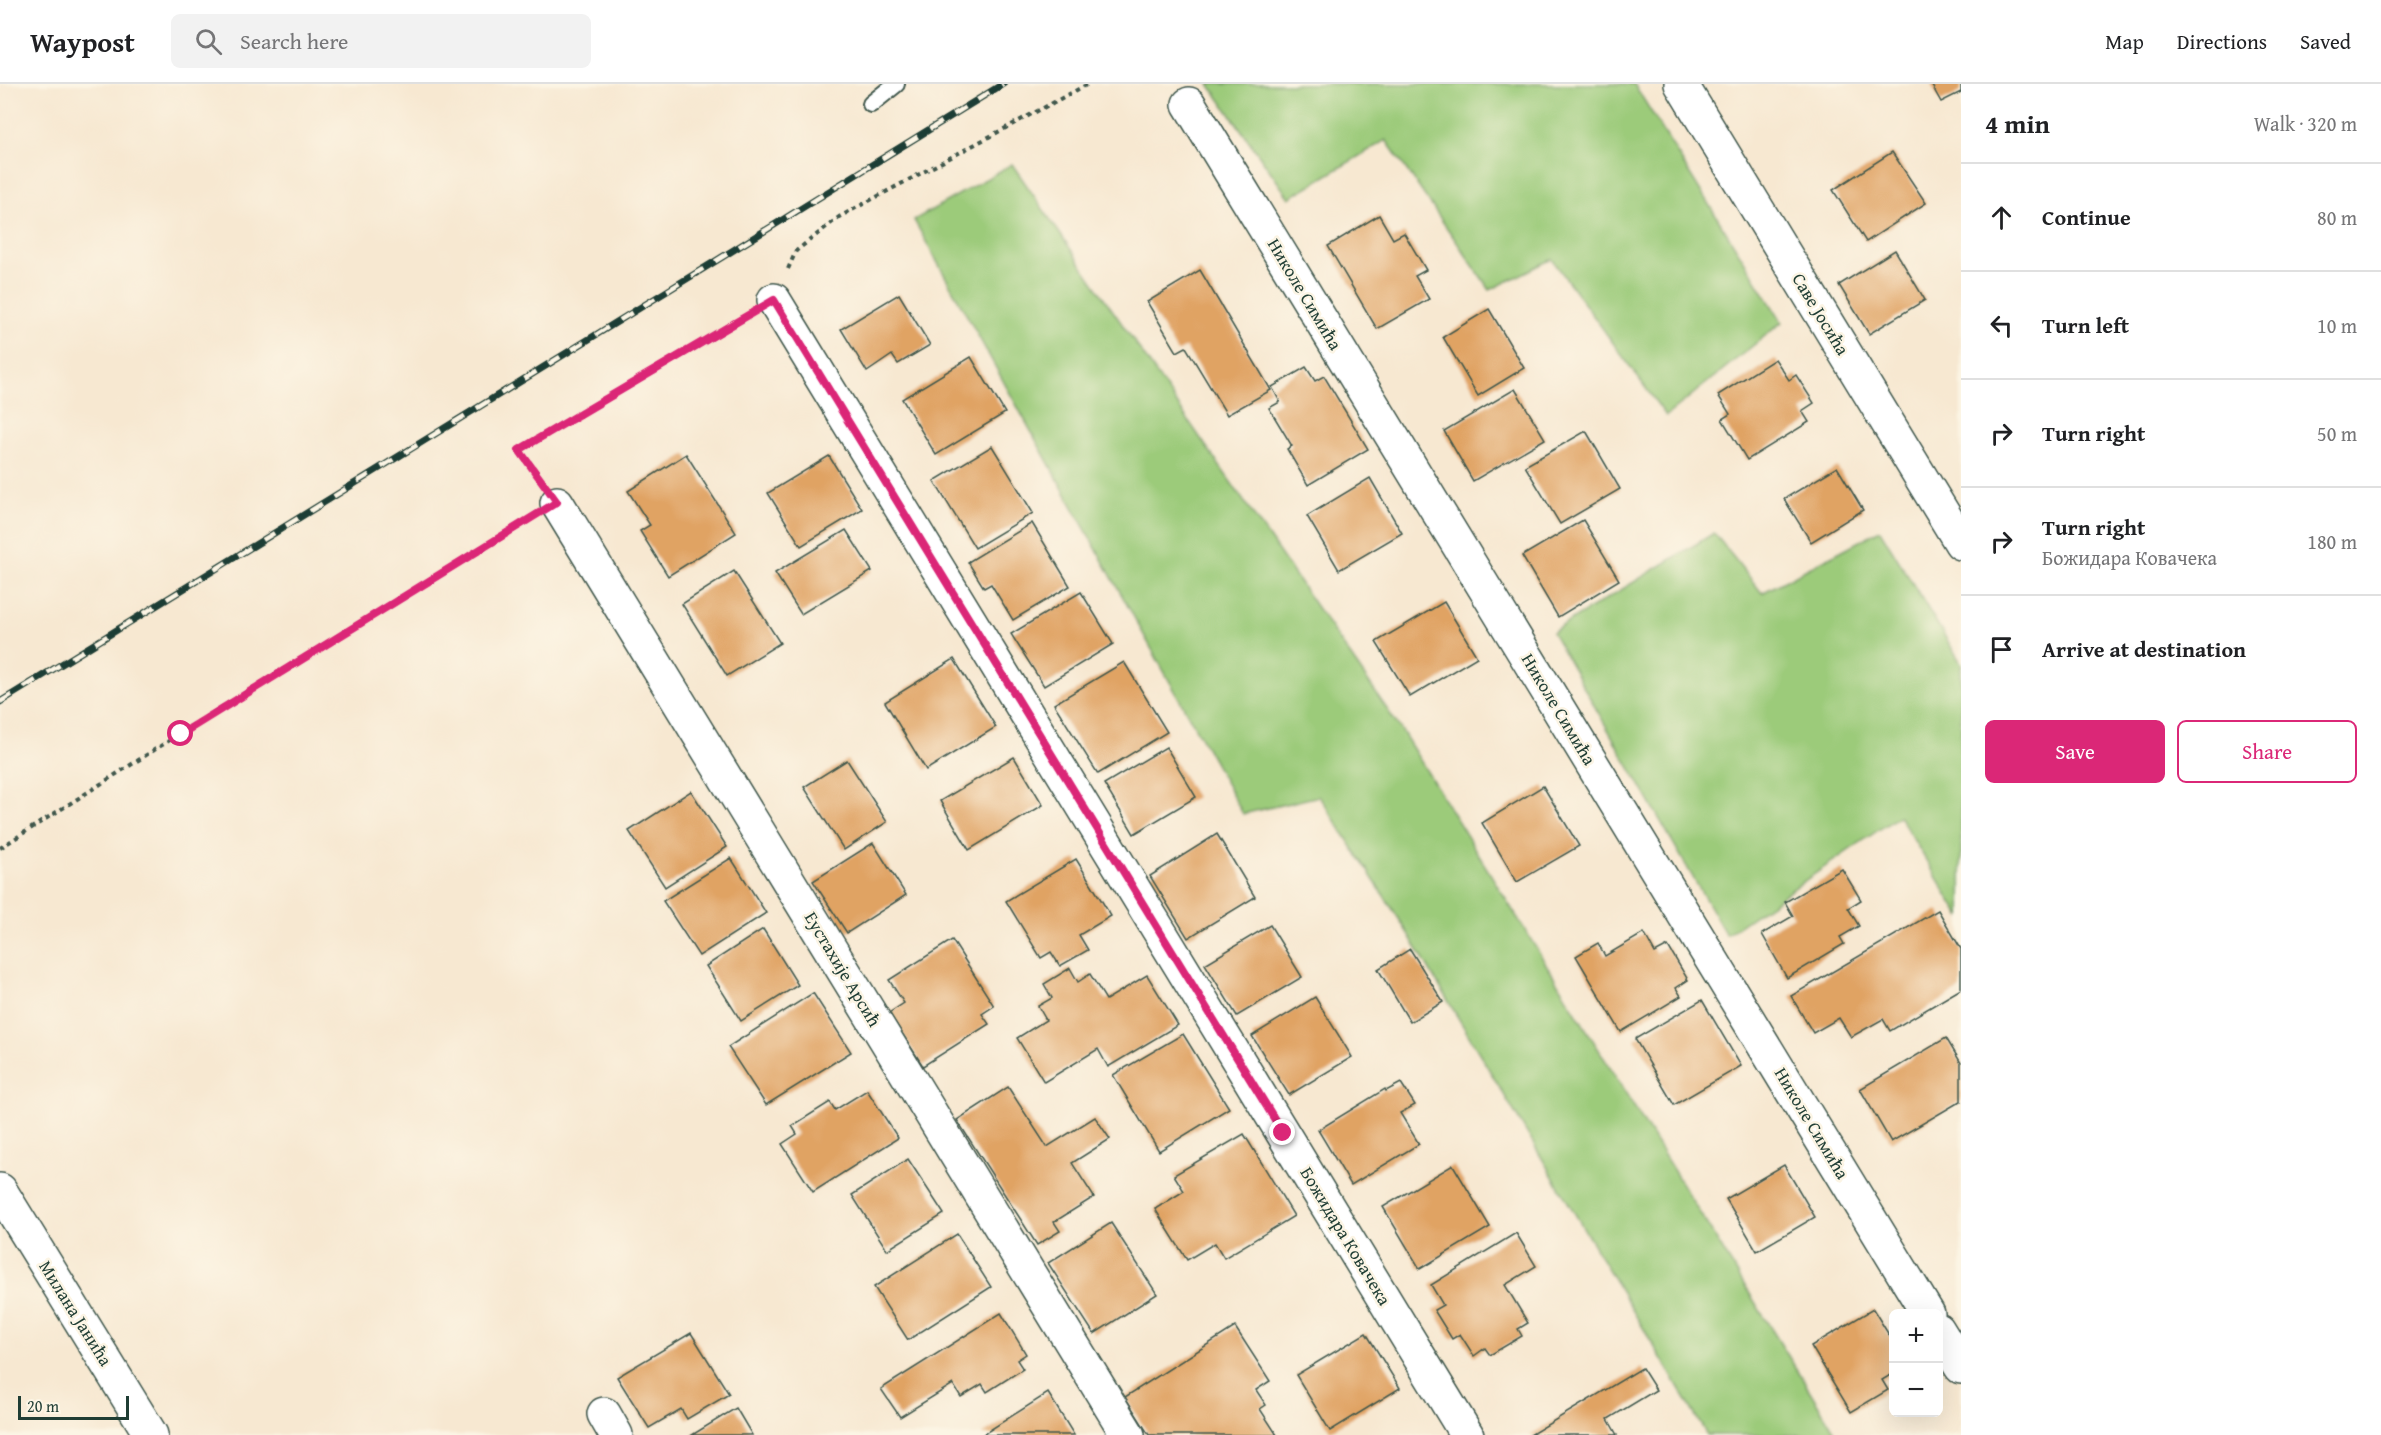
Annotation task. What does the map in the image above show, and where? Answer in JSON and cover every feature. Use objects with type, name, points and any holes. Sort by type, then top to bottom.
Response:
[{"type":"street","name":"Саве Јосића","points":[[1681,84],[1961,543]]},
{"type":"street","name":"Николе Симића","points":[[1189,104],[1926,1309]]},
{"type":"street","name":"Божидара Ковачека","points":[[774,300],[1467,1435]]},
{"type":"street","name":"Еустахије Арсић","points":[[557,502],[1128,1435]]},
{"type":"street","name":"Милана Јанића","points":[[0,1190],[151,1435]]},
{"type":"street","points":[[1943,1338],[1961,1367]]},
{"type":"lane","points":[[871,104],[896,84]]},
{"type":"path","points":[[0,848],[191,727],[557,502],[519,450],[774,300],[796,251],[838,217],[1088,84]]},
{"type":"green space","points":[[1209,84],[1634,84],[1782,322],[1666,416],[1552,259],[1490,290],[1386,140],[1289,198]]},
{"type":"green space","points":[[1012,164],[1402,731],[1837,1435],[1707,1435],[1401,922],[1319,796],[1243,814],[914,220]]},
{"type":"green space","points":[[1880,530],[1961,663],[1961,917],[1899,816],[1726,935],[1552,632],[1714,533],[1762,593]]},
{"type":"building","points":[[1931,84],[1961,84],[1961,92],[1941,102]]},
{"type":"building","points":[[1892,152],[1926,203],[1866,242],[1833,190]]},
{"type":"building","points":[[1379,215],[1393,239],[1404,233],[1426,270],[1415,276],[1429,299],[1377,329],[1328,246]]},
{"type":"building","points":[[1895,250],[1925,300],[1869,334],[1839,285]]},
{"type":"building","points":[[1200,270],[1271,390],[1227,415],[1186,347],[1177,352],[1147,302]]},
{"type":"building","points":[[899,294],[930,345],[898,364],[892,355],[867,372],[841,329]]},
{"type":"building","points":[[1489,309],[1524,368],[1478,396],[1443,337]]},
{"type":"building","points":[[971,357],[1005,413],[936,455],[902,399]]},
{"type":"building","points":[[1775,359],[1789,380],[1796,375],[1814,403],[1802,411],[1809,422],[1747,460],[1722,419],[1730,414],[1718,395]]},
{"type":"building","points":[[1306,367],[1315,381],[1324,376],[1368,449],[1308,485],[1287,449],[1292,446],[1269,408],[1280,402],[1272,387]]},
{"type":"building","points":[[1515,389],[1545,439],[1473,481],[1444,431]]},
{"type":"building","points":[[1586,431],[1620,489],[1560,524],[1525,466]]},
{"type":"building","points":[[992,446],[1033,513],[975,548],[934,481]]},
{"type":"building","points":[[686,454],[736,533],[668,576],[640,531],[650,525],[628,491]]},
{"type":"building","points":[[829,456],[862,509],[801,546],[768,493]]},
{"type":"building","points":[[1837,467],[1863,510],[1811,542],[1784,499]]},
{"type":"building","points":[[1370,478],[1402,533],[1339,570],[1307,516]]},
{"type":"building","points":[[1583,520],[1619,580],[1558,617],[1522,556]]},
{"type":"building","points":[[1032,523],[1070,586],[1013,620],[991,584],[984,588],[968,562]]},
{"type":"building","points":[[846,530],[872,571],[801,614],[775,573]]},
{"type":"building","points":[[734,571],[780,643],[727,676],[682,604]]},
{"type":"building","points":[[1081,592],[1113,644],[1044,686],[1011,634]]},
{"type":"building","points":[[1444,602],[1477,657],[1410,697],[1376,642]]},
{"type":"building","points":[[954,659],[996,727],[926,770],[885,702]]},
{"type":"building","points":[[1124,662],[1167,732],[1098,774],[1054,704]]},
{"type":"building","points":[[1166,747],[1196,797],[1134,834],[1104,784]]},
{"type":"building","points":[[1014,757],[1043,805],[969,850],[940,801]]},
{"type":"building","points":[[847,760],[887,822],[844,850],[804,787]]},
{"type":"building","points":[[1543,786],[1579,846],[1517,882],[1482,823]]},
{"type":"building","points":[[691,791],[727,847],[665,887],[629,831]]},
{"type":"building","points":[[1217,834],[1255,897],[1188,938],[1150,876]]},
{"type":"building","points":[[873,843],[906,895],[847,933],[813,881]]},
{"type":"building","points":[[731,858],[766,913],[699,956],[663,901]]},
{"type":"building","points":[[1076,859],[1111,916],[1079,935],[1088,950],[1060,966],[1051,952],[1041,958],[1006,901]]},
{"type":"building","points":[[1842,869],[1861,900],[1848,908],[1859,926],[1840,937],[1844,944],[1787,978],[1762,934],[1793,916],[1785,902]]},
{"type":"building","points":[[1938,910],[1961,949],[1961,989],[1890,1031],[1883,1019],[1851,1037],[1839,1018],[1813,1033],[1791,996]]},
{"type":"building","points":[[1270,925],[1302,977],[1237,1016],[1205,964]]},
{"type":"building","points":[[763,929],[798,985],[741,1021],[706,966]]},
{"type":"building","points":[[1644,933],[1655,953],[1668,946],[1688,980],[1676,988],[1681,996],[1621,1032],[1576,956],[1598,943],[1605,956]]},
{"type":"building","points":[[952,940],[994,1006],[982,1014],[989,1024],[923,1066],[889,1013],[904,1003],[889,980]]},
{"type":"building","points":[[1410,949],[1443,1002],[1410,1022],[1378,969]]},
{"type":"building","points":[[1070,968],[1078,982],[1090,974],[1106,1000],[1147,975],[1178,1025],[1108,1067],[1098,1049],[1044,1082],[1017,1038],[1046,1020],[1038,1006],[1052,998],[1044,984]]},
{"type":"building","points":[[813,993],[851,1052],[766,1105],[728,1047]]},
{"type":"building","points":[[1315,997],[1352,1057],[1289,1095],[1252,1036]]},
{"type":"building","points":[[1702,1000],[1741,1066],[1674,1105],[1635,1039]]},
{"type":"building","points":[[1183,1034],[1229,1108],[1159,1151],[1113,1075]]},
{"type":"building","points":[[1946,1038],[1961,1063],[1961,1101],[1891,1142],[1860,1089]]},
{"type":"building","points":[[1401,1083],[1415,1105],[1400,1113],[1419,1144],[1351,1185],[1318,1130],[1385,1089],[1386,1091]]},
{"type":"building","points":[[1008,1087],[1047,1147],[1095,1117],[1110,1139],[1072,1163],[1094,1197],[1054,1222],[1060,1231],[1037,1245],[957,1120]]},
{"type":"building","points":[[867,1090],[898,1138],[813,1192],[782,1144],[797,1134],[792,1126],[830,1102],[835,1110]]},
{"type":"building","points":[[1244,1134],[1294,1216],[1224,1258],[1215,1243],[1187,1260],[1155,1209],[1184,1191],[1174,1175]]},
{"type":"building","points":[[908,1159],[944,1214],[887,1250],[852,1195]]},
{"type":"building","points":[[1453,1165],[1490,1227],[1420,1269],[1383,1207]]},
{"type":"building","points":[[1784,1165],[1815,1217],[1757,1251],[1726,1199]]},
{"type":"building","points":[[1111,1223],[1157,1294],[1094,1334],[1048,1263]]},
{"type":"building","points":[[1516,1233],[1536,1266],[1505,1285],[1528,1323],[1518,1329],[1522,1336],[1490,1355],[1485,1348],[1474,1356],[1460,1334],[1452,1339],[1434,1310],[1443,1305],[1431,1285]]},
{"type":"building","points":[[957,1234],[991,1287],[908,1340],[874,1287]]},
{"type":"building","points":[[1873,1309],[1889,1335],[1889,1376],[1882,1380],[1888,1390],[1851,1412],[1811,1346]]},
{"type":"building","points":[[1001,1313],[1026,1354],[1017,1360],[1023,1369],[987,1392],[982,1384],[961,1397],[953,1384],[900,1417],[881,1389]]},
{"type":"building","points":[[1235,1327],[1270,1381],[1256,1390],[1266,1405],[1260,1409],[1277,1435],[1149,1435],[1125,1397]]},
{"type":"building","points":[[691,1333],[729,1394],[687,1419],[681,1409],[649,1428],[617,1377]]},
{"type":"building","points":[[1366,1333],[1400,1388],[1330,1431],[1296,1375]]},
{"type":"building","points":[[1642,1368],[1656,1390],[1608,1419],[1617,1435],[1530,1435]]},
{"type":"building","points":[[1048,1393],[1074,1435],[982,1435]]},
{"type":"building","points":[[736,1408],[752,1435],[692,1435]]},
{"type":"railway","points":[[0,702],[1003,84]]},
{"type":"route","points":[[181,734],[557,502],[519,450],[774,300],[1283,1133]]}]
